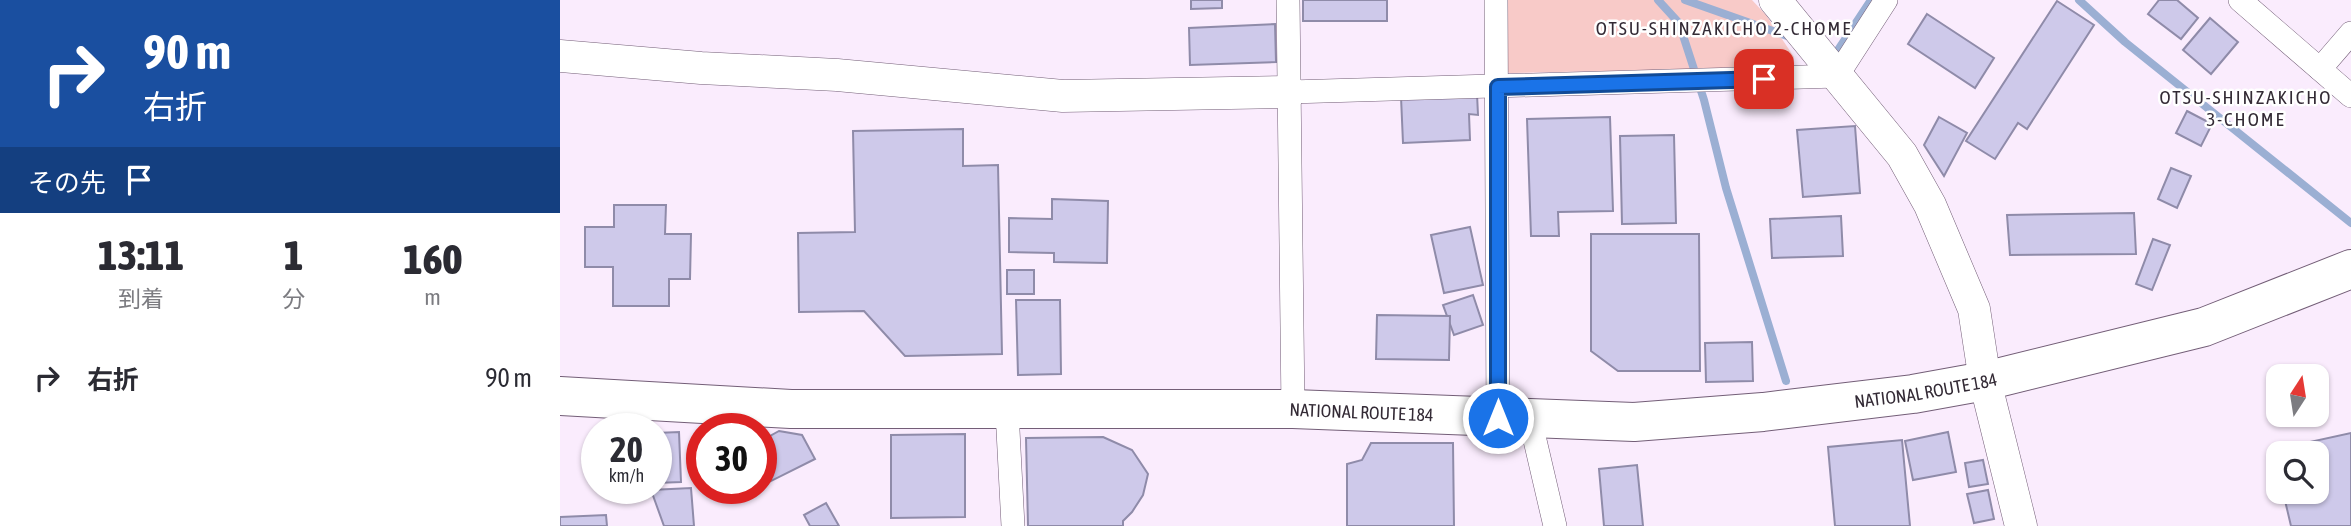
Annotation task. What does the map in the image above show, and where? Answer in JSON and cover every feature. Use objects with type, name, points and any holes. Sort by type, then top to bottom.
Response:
[{"type":"highway","name":"NATIONAL ROUTE 184","points":[[560,396],[791,409],[1293,409],[1634,422],[1763,412],[1913,394],[1985,381],[2204,327],[2351,269]]},
{"type":"street","points":[[1288,0],[1293,409]]},
{"type":"street","points":[[1496,0],[1514,418],[1555,526]]},
{"type":"street","points":[[1775,0],[1902,155],[1930,205],[1974,309],[1985,381],[2021,526]]},
{"type":"street","points":[[1837,76],[1886,0]]},
{"type":"street","points":[[2240,0],[2351,96]]},
{"type":"street","points":[[2320,69],[2351,33]]},
{"type":"street","points":[[560,56],[701,68],[837,75],[1063,96],[1498,87],[1837,76]]},
{"type":"street","points":[[1007,411],[1013,526]]},
{"type":"shaded area","points":[[1503,0],[1752,0],[1766,15],[1794,57],[1789,67],[1509,73],[1503,66]]},
{"type":"building","points":[[1191,0],[1222,0],[1222,8],[1191,9]]},
{"type":"building","points":[[1303,0],[1387,0],[1387,21],[1303,21]]},
{"type":"building","points":[[2159,0],[2177,0],[2198,18],[2181,39],[2148,14]]},
{"type":"building","points":[[2057,1],[2094,25],[2027,129],[2018,123],[1995,159],[1966,141]]},
{"type":"building","points":[[1927,14],[1994,58],[1975,88],[1908,44]]},
{"type":"building","points":[[2210,18],[2238,42],[2211,74],[2183,50]]},
{"type":"building","points":[[1275,24],[1276,62],[1190,65],[1189,28]]},
{"type":"building","points":[[1477,94],[1478,115],[1469,114],[1470,140],[1403,143],[1401,97]]},
{"type":"building","points":[[2187,111],[2212,124],[2201,146],[2176,133]]},
{"type":"building","points":[[1610,117],[1613,211],[1558,212],[1559,236],[1531,236],[1527,119]]},
{"type":"building","points":[[1939,117],[1967,133],[1944,176],[1924,145]]},
{"type":"building","points":[[1855,126],[1860,193],[1803,197],[1797,130]]},
{"type":"building","points":[[963,129],[963,166],[998,165],[1002,354],[905,356],[864,311],[799,312],[798,233],[855,232],[853,131]]},
{"type":"building","points":[[1674,135],[1676,223],[1622,224],[1620,136]]},
{"type":"building","points":[[2171,168],[2191,176],[2177,208],[2158,199]]},
{"type":"building","points":[[1052,199],[1108,201],[1107,263],[1054,262],[1054,253],[1009,252],[1009,218],[1052,219]]},
{"type":"building","points":[[614,205],[666,205],[665,234],[691,234],[690,279],[669,279],[669,306],[613,306],[613,267],[585,267],[585,227],[614,227]]},
{"type":"building","points":[[2134,213],[2136,254],[2010,255],[2007,215]]},
{"type":"building","points":[[1841,216],[1843,256],[1772,258],[1770,219]]},
{"type":"building","points":[[1470,227],[1483,285],[1444,293],[1431,235]]},
{"type":"building","points":[[1591,234],[1699,234],[1700,371],[1618,371],[1591,351]]},
{"type":"building","points":[[2153,239],[2170,245],[2152,290],[2136,284]]},
{"type":"building","points":[[1007,270],[1034,270],[1034,294],[1007,294]]},
{"type":"building","points":[[1473,295],[1483,325],[1454,335],[1443,305]]},
{"type":"building","points":[[1016,300],[1060,300],[1061,374],[1018,375]]},
{"type":"building","points":[[1377,315],[1450,316],[1449,360],[1376,359]]},
{"type":"building","points":[[1752,342],[1753,381],[1706,382],[1705,343]]},
{"type":"building","points":[[672,432],[679,432],[681,482],[672,482]]},
{"type":"building","points":[[777,432],[802,435],[815,459],[777,478]]},
{"type":"building","points":[[1948,432],[1956,472],[1913,480],[1905,441]]},
{"type":"building","points":[[2351,433],[2351,526],[2291,526],[2286,504],[2329,504],[2329,441],[2315,441]]},
{"type":"building","points":[[965,434],[965,517],[891,518],[891,435]]},
{"type":"building","points":[[1103,437],[1132,450],[1148,474],[1143,495],[1123,521],[1123,526],[1028,526],[1026,438]]},
{"type":"building","points":[[1902,440],[1910,526],[1835,526],[1828,447]]},
{"type":"building","points":[[1371,443],[1453,443],[1454,526],[1347,526],[1347,464],[1362,460]]},
{"type":"building","points":[[1983,460],[1988,484],[1969,487],[1965,463]]},
{"type":"building","points":[[1637,465],[1643,526],[1604,526],[1599,469]]},
{"type":"building","points":[[686,488],[686,504],[692,504],[694,526],[664,526],[656,504],[672,504],[672,489]]},
{"type":"building","points":[[1988,490],[1994,519],[1974,523],[1967,494]]},
{"type":"building","points":[[826,503],[839,526],[810,526],[804,515]]},
{"type":"building","points":[[606,515],[607,526],[560,526],[560,517]]},
{"type":"waterway","points":[[1658,0],[1679,23],[1704,100],[1726,188],[1786,381]]},
{"type":"waterway","points":[[1685,0],[1790,37]]},
{"type":"waterway","points":[[1829,50],[1836,53],[1871,0]]},
{"type":"waterway","points":[[2079,0],[2125,42],[2351,223]]},
{"type":"district","name":"OTSU-SHINZAKICHO 2-CHOME","points":[[1724,28]]},
{"type":"district","name":"OTSU-SHINZAKICHO 3-CHOME","points":[[2246,108]]},
{"type":"route","points":[[1498,418],[1498,87],[1764,79]]}]
